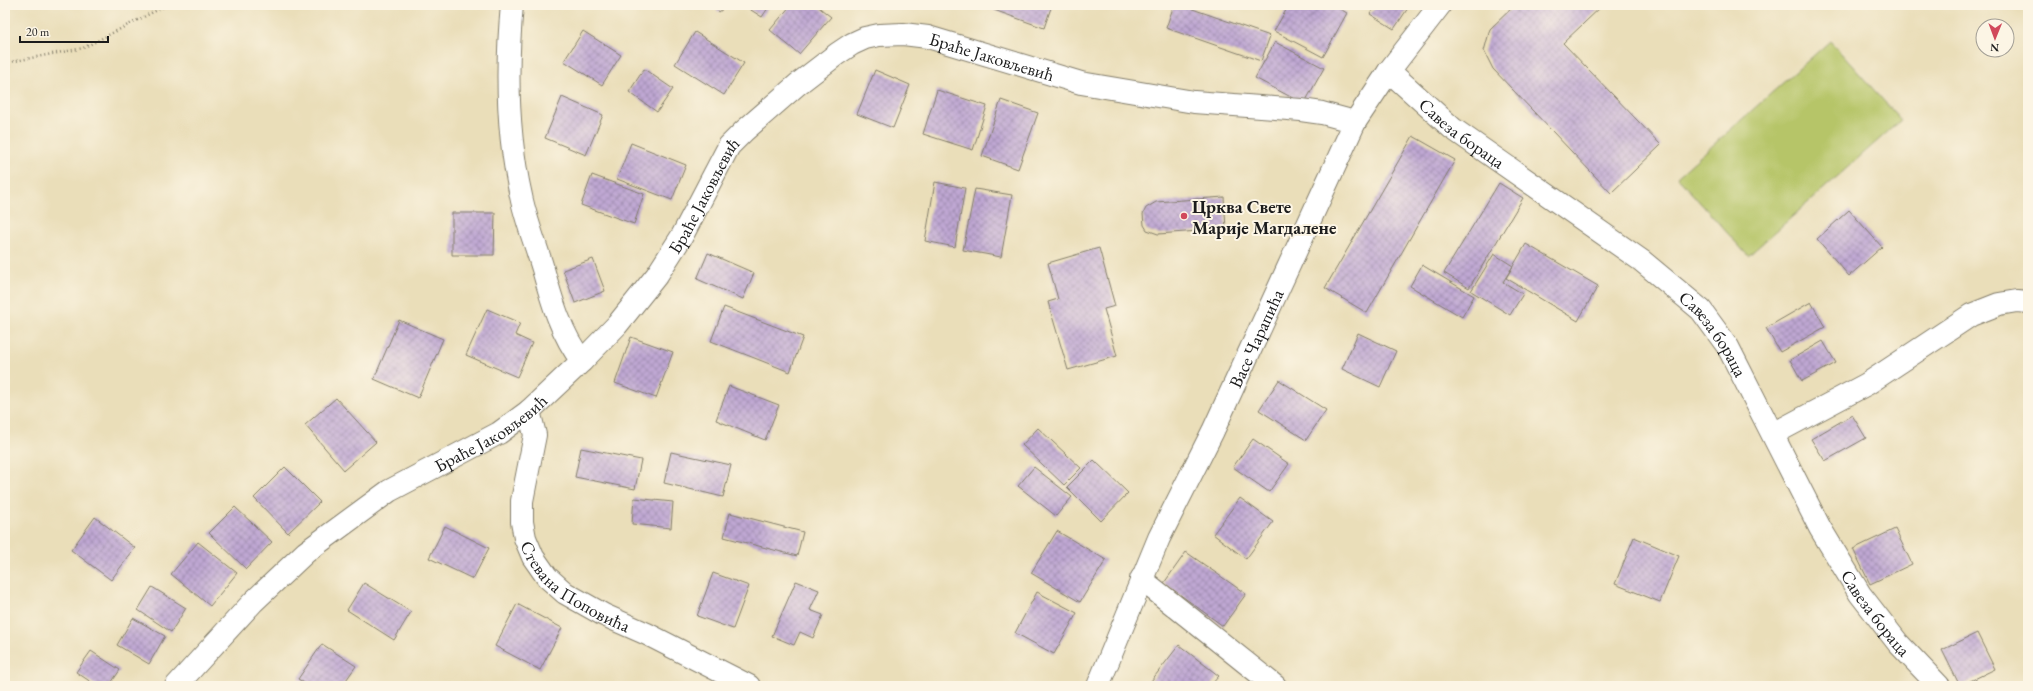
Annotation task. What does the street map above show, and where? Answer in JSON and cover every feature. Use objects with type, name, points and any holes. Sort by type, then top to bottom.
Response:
[{"type":"street","points":[[512,5],[509,36],[508,97],[512,140],[521,196],[554,307],[570,345],[582,361]]},
{"type":"street","name":"Васе Чарапића","points":[[1098,686],[1159,538],[1213,431],[1355,122],[1389,71],[1440,5]]},
{"type":"street","name":"Браће Јаковљевић","points":[[176,686],[252,602],[306,552],[388,491],[481,444],[529,411],[582,361],[617,325],[657,275],[682,236],[729,146],[798,84],[836,54],[852,44],[865,38],[879,35],[903,34],[928,37],[1081,83],[1194,102],[1301,110],[1322,113],[1355,122]]},
{"type":"street","name":"Савеза бораца","points":[[1389,71],[1452,128],[1642,261],[1701,310],[1728,346],[1820,528],[1860,594],[1898,643],[1939,686]]},
{"type":"street","points":[[1773,434],[1866,384],[1971,315],[1999,304],[2017,301],[2028,302]]},
{"type":"street","name":"Стевана Поповића","points":[[529,411],[535,435],[522,501],[522,522],[524,538],[533,558],[547,577],[565,593],[604,615],[647,634],[749,686]]},
{"type":"street","points":[[1141,579],[1275,686]]},
{"type":"path","points":[[5,64],[83,48],[166,5]]},
{"type":"green space","points":[[1830,41],[1901,120],[1748,256],[1677,177]]},
{"type":"building","points":[[713,5],[728,5],[719,12]]},
{"type":"building","points":[[743,5],[770,5],[762,17]]},
{"type":"building","points":[[791,5],[816,5],[831,17],[799,54],[770,30]]},
{"type":"building","points":[[995,5],[1052,5],[1044,28],[994,10]]},
{"type":"building","points":[[1174,5],[1181,5],[1270,36],[1261,61],[1166,28]]},
{"type":"building","points":[[1289,5],[1333,5],[1347,13],[1323,57],[1274,31]]},
{"type":"building","points":[[1377,5],[1410,5],[1394,29],[1370,14]]},
{"type":"building","points":[[1515,5],[1603,5],[1563,43],[1661,145],[1611,193],[1493,69],[1484,51],[1490,29]]},
{"type":"building","points":[[583,31],[621,55],[602,85],[564,61]]},
{"type":"building","points":[[695,32],[744,63],[724,95],[675,64]]},
{"type":"building","points":[[1275,42],[1324,68],[1304,104],[1255,78]]},
{"type":"building","points":[[644,69],[673,89],[657,112],[629,92]]},
{"type":"building","points":[[875,70],[910,85],[893,128],[857,114]]},
{"type":"building","points":[[937,90],[987,106],[973,150],[923,134]]},
{"type":"building","points":[[562,97],[603,115],[586,155],[545,138]]},
{"type":"building","points":[[1001,100],[1038,113],[1018,169],[982,156]]},
{"type":"building","points":[[1413,136],[1455,160],[1367,313],[1325,288]]},
{"type":"building","points":[[631,143],[686,165],[672,200],[617,179]]},
{"type":"building","points":[[592,175],[644,194],[634,224],[581,205]]},
{"type":"building","points":[[935,182],[965,188],[955,247],[925,241]]},
{"type":"building","points":[[1499,183],[1523,198],[1469,288],[1444,273]]},
{"type":"building","points":[[975,189],[1012,195],[1001,257],[963,250]]},
{"type":"building","name":"Црква Свете Марије Магдалене","points":[[1224,197],[1226,229],[1158,234],[1147,230],[1144,225],[1143,214],[1146,208],[1156,202]]},
{"type":"building","points":[[1849,210],[1882,247],[1849,276],[1817,239]]},
{"type":"building","points":[[452,213],[495,213],[494,255],[452,255]]},
{"type":"building","points":[[1526,244],[1598,286],[1578,321],[1506,278]]},
{"type":"building","points":[[1099,248],[1115,306],[1104,309],[1117,356],[1068,370],[1048,302],[1058,299],[1048,263]]},
{"type":"building","points":[[708,253],[754,273],[743,299],[697,279]]},
{"type":"building","points":[[1494,254],[1513,266],[1503,282],[1523,294],[1510,315],[1471,291]]},
{"type":"building","points":[[593,259],[605,291],[575,303],[563,270]]},
{"type":"building","points":[[1422,265],[1474,296],[1462,317],[1410,286]]},
{"type":"building","points":[[1811,302],[1825,327],[1780,352],[1766,328]]},
{"type":"building","points":[[724,307],[803,337],[790,372],[711,341]]},
{"type":"building","points":[[487,309],[520,323],[515,335],[532,343],[517,377],[466,355]]},
{"type":"building","points":[[399,320],[443,339],[418,398],[374,379]]},
{"type":"building","points":[[1358,333],[1396,351],[1380,387],[1342,369]]},
{"type":"building","points":[[631,337],[673,352],[656,398],[615,383]]},
{"type":"building","points":[[1823,341],[1836,363],[1802,381],[1790,360]]},
{"type":"building","points":[[1279,380],[1326,410],[1306,440],[1259,410]]},
{"type":"building","points":[[729,386],[779,405],[765,440],[716,420]]},
{"type":"building","points":[[336,398],[376,442],[344,470],[305,425]]},
{"type":"building","points":[[1852,415],[1866,438],[1825,461],[1811,439]]},
{"type":"building","points":[[1038,428],[1081,468],[1064,485],[1022,445]]},
{"type":"building","points":[[1253,439],[1289,464],[1269,492],[1233,467]]},
{"type":"building","points":[[581,448],[641,460],[635,489],[575,477]]},
{"type":"building","points":[[671,452],[731,465],[723,497],[664,483]]},
{"type":"building","points":[[1094,460],[1128,493],[1101,521],[1067,487]]},
{"type":"building","points":[[285,467],[320,502],[288,533],[254,498]]},
{"type":"building","points":[[1034,467],[1072,497],[1056,516],[1018,486]]},
{"type":"building","points":[[634,498],[673,502],[671,528],[632,524]]},
{"type":"building","points":[[1240,498],[1273,522],[1246,559],[1213,534]]},
{"type":"building","points":[[235,507],[272,542],[246,569],[209,533]]},
{"type":"building","points":[[730,513],[803,532],[797,556],[724,537]]},
{"type":"building","points":[[95,517],[135,548],[111,580],[71,550]]},
{"type":"building","points":[[445,526],[489,548],[473,579],[429,558]]},
{"type":"building","points":[[1895,529],[1912,564],[1870,584],[1853,549]]},
{"type":"building","points":[[1057,531],[1106,560],[1080,602],[1031,573]]},
{"type":"building","points":[[1634,537],[1679,556],[1660,602],[1615,584]]},
{"type":"building","points":[[198,542],[237,573],[210,606],[171,574]]},
{"type":"building","points":[[1186,552],[1246,594],[1223,626],[1164,583]]},
{"type":"building","points":[[713,573],[749,586],[733,629],[697,616]]},
{"type":"building","points":[[796,581],[819,590],[810,610],[823,615],[813,638],[800,632],[794,645],[772,636]]},
{"type":"building","points":[[364,583],[411,612],[394,640],[347,610]]},
{"type":"building","points":[[152,587],[186,608],[171,632],[138,610]]},
{"type":"building","points":[[1037,592],[1077,613],[1054,654],[1015,633]]},
{"type":"building","points":[[517,604],[562,628],[540,670],[495,646]]},
{"type":"building","points":[[133,618],[165,636],[149,664],[117,645]]},
{"type":"building","points":[[1977,633],[1995,669],[1960,686],[1942,650]]},
{"type":"building","points":[[322,644],[356,666],[342,686],[309,686],[298,679]]},
{"type":"building","points":[[1179,645],[1219,676],[1210,686],[1148,685]]},
{"type":"building","points":[[91,651],[120,670],[109,686],[97,686],[76,672]]},
{"type":"place","name":"Црква Свете Марије Магдалене","points":[[1184,216]]}]
